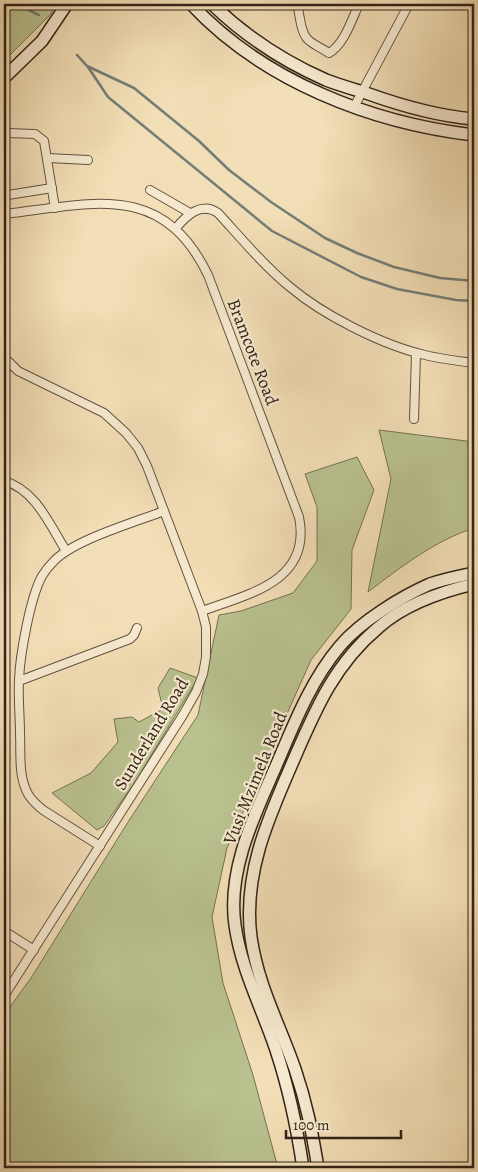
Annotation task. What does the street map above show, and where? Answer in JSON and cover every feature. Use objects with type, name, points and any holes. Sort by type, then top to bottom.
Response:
[{"type":"main road","points":[[4,78],[42,41],[67,4]]},
{"type":"main road","points":[[191,4],[219,30],[253,57],[304,85],[354,107],[408,124],[443,132],[474,135]]},
{"type":"main road","points":[[212,4],[247,33],[292,62],[326,80],[402,106],[434,114],[474,119]]},
{"type":"main road","name":"Vusi Mzimela Road","points":[[303,1168],[291,1101],[276,1050],[250,985],[241,956],[235,924],[234,904],[237,875],[242,853],[251,825],[314,682],[340,646],[359,628],[430,584],[474,573]]},
{"type":"main road","name":"Vusi Mzimela Road","points":[[318,1168],[311,1120],[294,1067],[273,1016],[255,960],[251,935],[250,894],[258,848],[316,708],[344,663],[379,627],[408,607],[433,596],[474,584]]},
{"type":"street","points":[[300,4],[298,8],[302,31],[306,40],[329,53],[335,50],[340,42],[359,4]]},
{"type":"street","points":[[354,107],[409,4]]},
{"type":"street","points":[[8,133],[35,134],[40,136],[46,145],[55,208]]},
{"type":"street","points":[[48,158],[88,160]]},
{"type":"street","points":[[8,194],[52,188]]},
{"type":"street","points":[[150,190],[190,213]]},
{"type":"street","name":"Bramcote Road","points":[[4,214],[106,204],[125,205],[154,214],[176,228],[200,258],[299,516],[300,524],[299,546],[296,555],[290,567],[281,576],[266,587],[202,611]]},
{"type":"street","points":[[176,228],[190,213],[202,209],[214,211],[282,281],[304,298],[351,326],[393,345],[425,356],[474,363]]},
{"type":"street","points":[[414,419],[416,352]]},
{"type":"street","name":"Sunderland Road","points":[[4,357],[18,371],[104,413],[116,423],[138,448],[147,466],[202,611],[206,627],[206,657],[203,674],[196,692],[4,996]]},
{"type":"street","points":[[4,481],[13,483],[32,498],[66,551]]},
{"type":"street","points":[[100,846],[43,810],[35,804],[28,793],[23,781],[21,766],[19,681],[21,659],[37,589],[46,570],[66,551],[80,544],[164,511]]},
{"type":"street","points":[[19,681],[130,639],[137,628]]},
{"type":"street","points":[[4,930],[34,950]]},
{"type":"green space","points":[[4,4],[55,4],[51,14],[4,61]]},
{"type":"green space","points":[[379,430],[474,442],[474,528],[459,533],[432,547],[405,564],[368,592],[391,479]]},
{"type":"green space","points":[[357,457],[374,490],[352,550],[351,609],[311,660],[227,848],[212,917],[223,983],[253,1075],[278,1168],[4,1168],[4,1015],[31,978],[128,822],[198,715],[219,615],[241,611],[293,593],[317,561],[317,507],[305,474]]},
{"type":"green space","points":[[170,668],[198,678],[135,782],[104,826],[97,830],[52,793],[91,773],[118,742],[114,719],[132,717],[139,722],[163,709],[158,688]]},
{"type":"waterway","points":[[16,4],[39,15]]},
{"type":"waterway","points":[[77,55],[87,66],[134,88],[199,141],[229,170],[271,202],[325,238],[394,267],[440,278],[474,281]]},
{"type":"waterway","points":[[88,67],[108,97],[272,231],[361,277],[397,289],[456,300],[474,301]]}]
